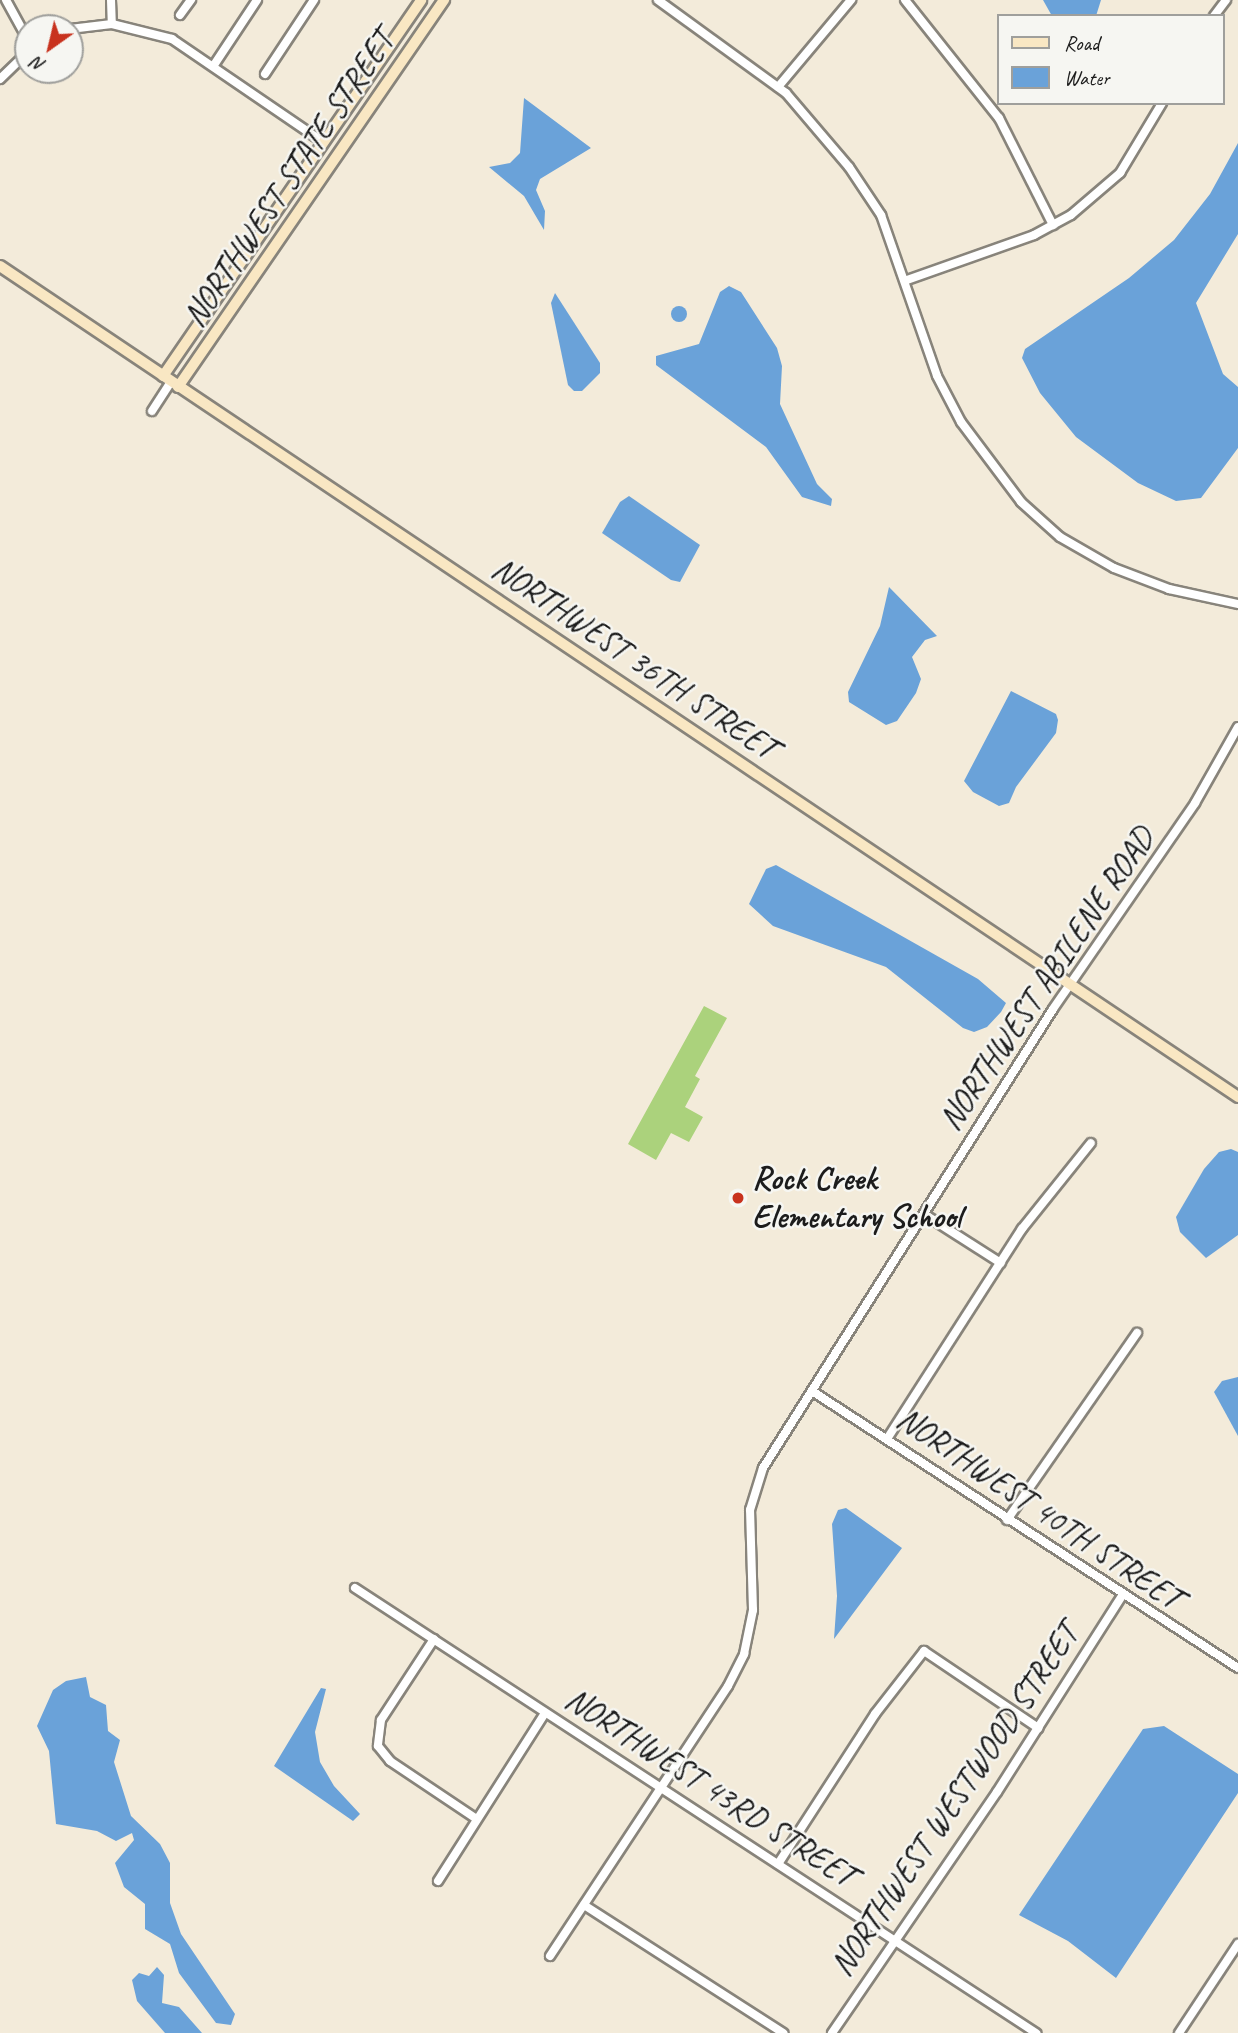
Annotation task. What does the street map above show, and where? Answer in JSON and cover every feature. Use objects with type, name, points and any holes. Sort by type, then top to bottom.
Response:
[{"type":"main road","name":"NORTHWEST STATE STREET","points":[[171,382],[323,142],[421,0]]},
{"type":"main road","name":"NORTHWEST STATE STREET","points":[[171,382],[444,0]]},
{"type":"main road","name":"NORTHWEST 36TH STREET","points":[[0,266],[1072,983],[1238,1097]]},
{"type":"street","points":[[111,0],[112,24]]},
{"type":"street","points":[[180,15],[191,0]]},
{"type":"street","points":[[214,65],[257,0]]},
{"type":"street","points":[[265,74],[314,0]]},
{"type":"street","points":[[658,0],[778,87],[820,129],[869,195],[881,215],[907,280],[943,388],[981,452],[1021,502],[1060,537],[1114,568],[1168,589],[1238,604]]},
{"type":"street","points":[[778,87],[851,0]]},
{"type":"street","points":[[905,0],[999,118],[1053,225]]},
{"type":"street","points":[[84,27],[112,24],[151,30],[214,65],[323,142]]},
{"type":"street","points":[[0,79],[14,66]]},
{"type":"street","points":[[907,280],[1053,225],[1120,173],[1161,105]]},
{"type":"street","points":[[152,411],[171,382]]},
{"type":"street","name":"NORTHWEST ABILENE ROAD","points":[[550,1956],[729,1686],[744,1654],[753,1610],[747,1536],[754,1489],[924,1214],[1072,983],[1195,803],[1238,727]]},
{"type":"street","points":[[887,1439],[1052,1188],[1091,1143]]},
{"type":"street","points":[[924,1214],[1001,1263]]},
{"type":"street","points":[[1007,1520],[1137,1332]]},
{"type":"street","name":"NORTHWEST 40TH STREET","points":[[813,1391],[1122,1596],[1238,1668]]},
{"type":"street","name":"NORTHWEST 43RD STREET","points":[[355,1588],[1036,2033]]},
{"type":"street","name":"NORTHWEST WESTWOOD STREET","points":[[832,2033],[1038,1728],[1122,1596]]},
{"type":"street","points":[[434,1639],[381,1720],[378,1746],[390,1761],[475,1818]]},
{"type":"street","points":[[778,1864],[875,1714],[924,1651],[1038,1728]]},
{"type":"street","points":[[438,1881],[475,1818],[545,1713]]},
{"type":"street","points":[[584,1905],[782,2033]]},
{"type":"street","points":[[1179,2033],[1238,1944]]},
{"type":"green space","points":[[704,1006],[727,1018],[695,1076],[700,1079],[685,1107],[703,1117],[689,1142],[671,1133],[656,1160],[628,1144]]},
{"type":"water","points":[[1043,0],[1101,0],[1097,14],[1051,14]]},
{"type":"water","points":[[524,98],[591,148],[540,179],[536,190],[545,211],[544,230],[524,196],[489,167],[510,163],[520,153]]},
{"type":"water","points":[[1238,143],[1238,234],[1196,303],[1223,374],[1238,387],[1238,448],[1201,498],[1176,501],[1138,483],[1076,437],[1040,393],[1022,358],[1025,349],[1129,278],[1174,240],[1210,194]]},
{"type":"water","points":[[729,286],[741,292],[777,348],[782,366],[780,404],[817,484],[832,499],[831,506],[802,497],[766,447],[656,365],[656,356],[699,344],[720,292]]},
{"type":"water","points":[[555,293],[600,363],[600,373],[582,391],[574,391],[568,385],[551,303]]},
{"type":"water","points":[[679,306],[685,308],[685,320],[679,322],[673,320],[671,314],[673,308]]},
{"type":"water","points":[[629,496],[700,545],[680,582],[671,580],[602,533],[620,502]]},
{"type":"water","points":[[889,587],[937,636],[925,640],[912,657],[921,679],[916,693],[897,721],[886,725],[849,702],[848,692],[880,626]]},
{"type":"water","points":[[1011,691],[1056,714],[1058,720],[1056,733],[1016,787],[1009,803],[999,806],[973,792],[964,781]]},
{"type":"water","points":[[776,865],[978,979],[1006,1003],[1001,1012],[987,1027],[974,1032],[963,1028],[886,967],[773,926],[749,904],[766,869]]},
{"type":"water","points":[[1231,1149],[1238,1152],[1238,1235],[1206,1258],[1180,1232],[1176,1217],[1204,1169],[1219,1152]]},
{"type":"water","points":[[1238,1377],[1238,1436],[1214,1392],[1222,1381]]},
{"type":"water","points":[[846,1508],[902,1548],[834,1639],[837,1596],[832,1524],[838,1510]]},
{"type":"water","points":[[86,1677],[90,1697],[106,1705],[108,1731],[120,1740],[114,1762],[131,1816],[160,1844],[170,1863],[170,1903],[181,1934],[235,2014],[231,2025],[216,2023],[179,1973],[170,1944],[145,1929],[145,1904],[124,1887],[115,1863],[134,1840],[132,1833],[116,1841],[97,1831],[56,1824],[49,1751],[37,1726],[53,1690],[66,1681]]},
{"type":"water","points":[[321,1688],[326,1689],[315,1732],[320,1762],[334,1786],[360,1814],[353,1821],[274,1766]]},
{"type":"water","points":[[1164,1726],[1238,1774],[1238,1793],[1116,1978],[1068,1941],[1019,1915],[1143,1729]]},
{"type":"water","points":[[157,1967],[164,1975],[162,2003],[179,2007],[202,2033],[165,2033],[137,2001],[132,1980],[139,1973],[149,1976]]},
{"type":"place","name":"Rock Creek Elementary School","points":[[738,1198]]}]
